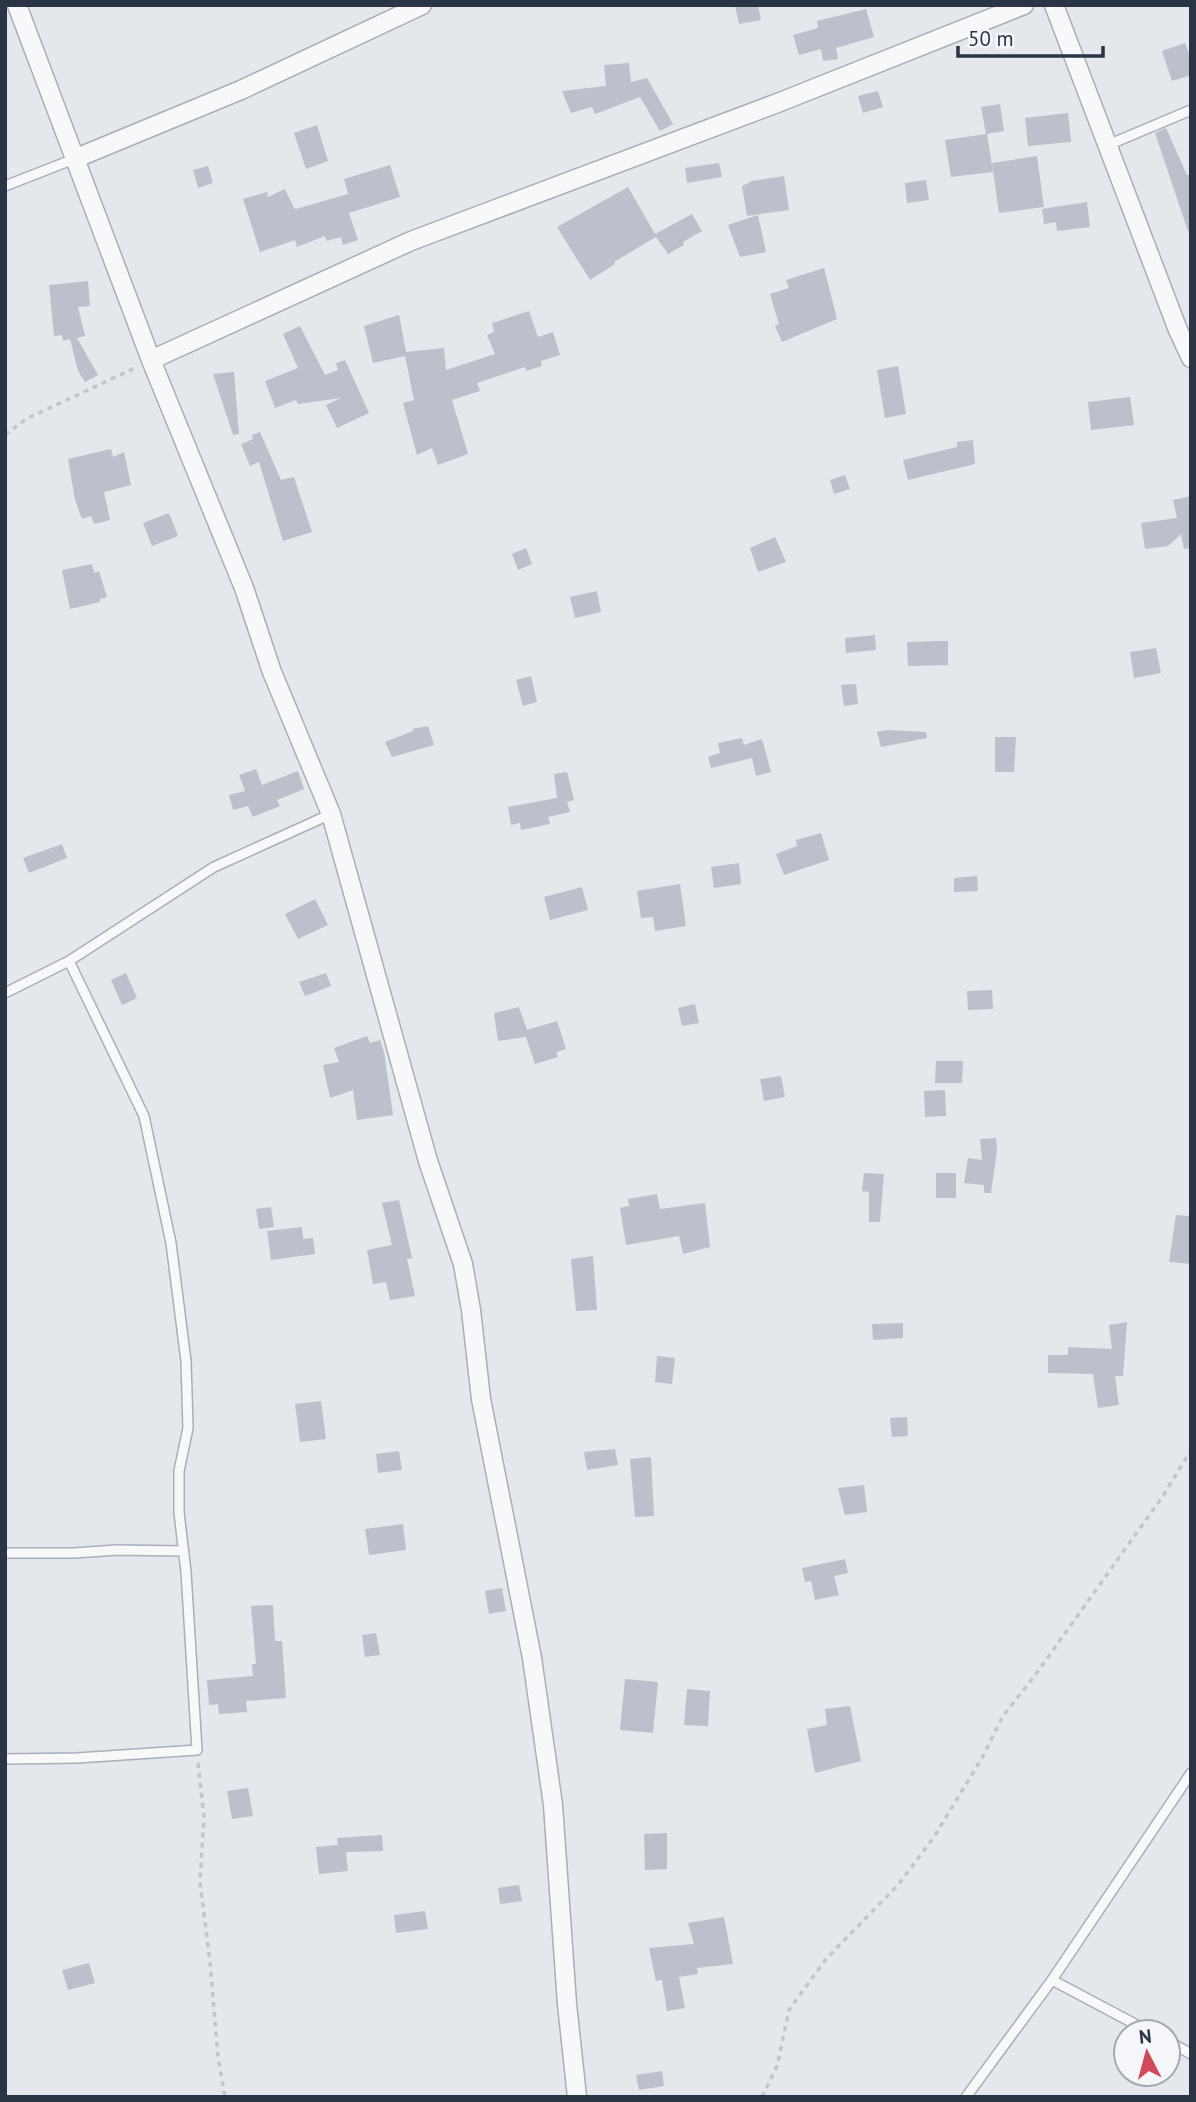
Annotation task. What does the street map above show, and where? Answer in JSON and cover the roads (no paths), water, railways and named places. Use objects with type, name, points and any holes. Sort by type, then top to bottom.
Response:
[{"type":"street","points":[[17,5],[151,360],[244,588],[272,672],[331,814],[428,1161],[463,1264],[481,1399],[532,1658],[551,1792],[577,2097]]},
{"type":"street","points":[[74,159],[241,90],[422,5]]},
{"type":"street","points":[[151,360],[411,241],[780,102],[1024,5]]},
{"type":"street","points":[[1054,5],[1108,145],[1184,328],[1191,358]]},
{"type":"lane","points":[[1108,145],[1191,110]]},
{"type":"lane","points":[[5,186],[74,159]]},
{"type":"lane","points":[[5,992],[35,980],[69,961],[214,867],[331,814]]},
{"type":"lane","points":[[5,1759],[77,1758],[197,1750],[179,1512],[179,1471],[188,1428],[187,1375],[171,1243],[144,1116],[69,961]]},
{"type":"lane","points":[[5,1553],[183,1551]]},
{"type":"lane","points":[[966,2097],[1052,1980],[1191,1773]]},
{"type":"lane","points":[[1052,1980],[1124,2018]]}]
